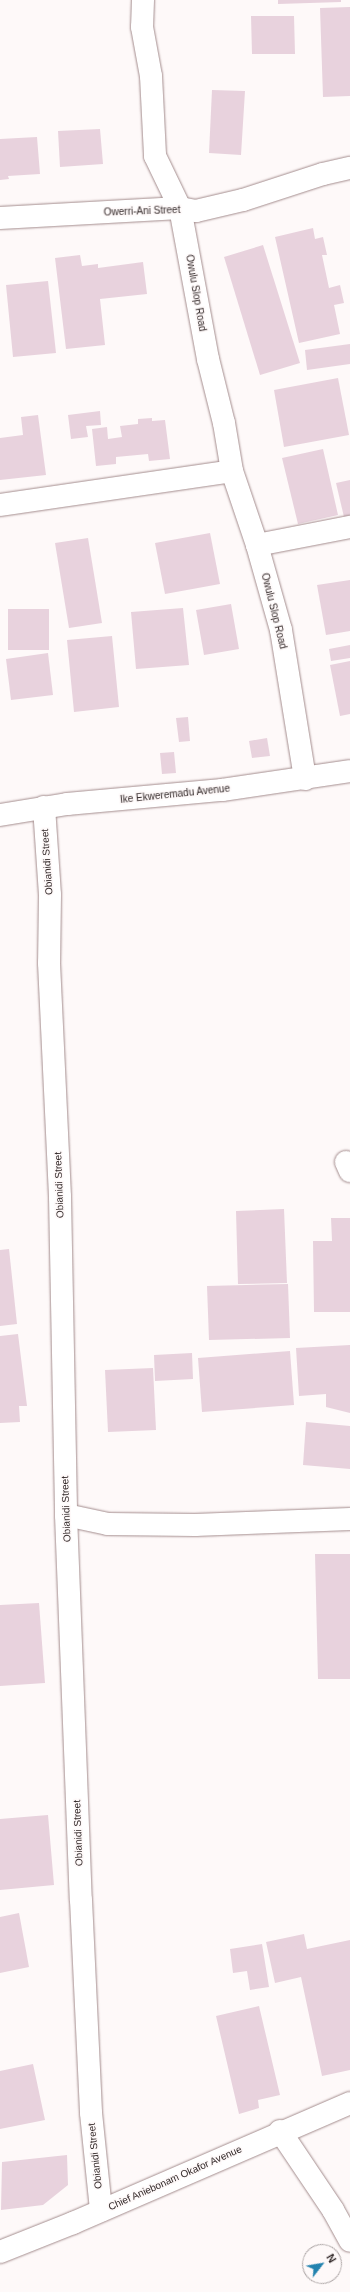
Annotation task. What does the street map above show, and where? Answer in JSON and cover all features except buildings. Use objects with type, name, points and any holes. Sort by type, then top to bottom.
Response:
[{"type":"street","name":"Owulu Slop Road","points":[[143,0],[142,27],[151,76],[156,156],[180,208],[208,359],[224,423],[232,471],[258,546],[281,630],[305,779]]},
{"type":"street","name":"Owerri-Ani Street","points":[[0,218],[180,208],[196,211],[243,200],[323,174],[350,168]]},
{"type":"street","points":[[0,505],[232,471]]},
{"type":"street","points":[[258,546],[350,527]]},
{"type":"street","name":"Ike Ekweremadu Avenue","points":[[0,815],[44,808],[222,790],[305,779],[350,771]]},
{"type":"street","name":"Obianidi Street","points":[[44,808],[50,896],[49,963],[60,1196],[66,1515],[91,2113],[101,2210]]},
{"type":"street","points":[[66,1515],[108,1524],[194,1525],[350,1519]]},
{"type":"street","name":"Chief Aniebonam Okafor Avenue","points":[[0,2252],[350,2102]]},
{"type":"street","points":[[280,2131],[350,2240]]}]
